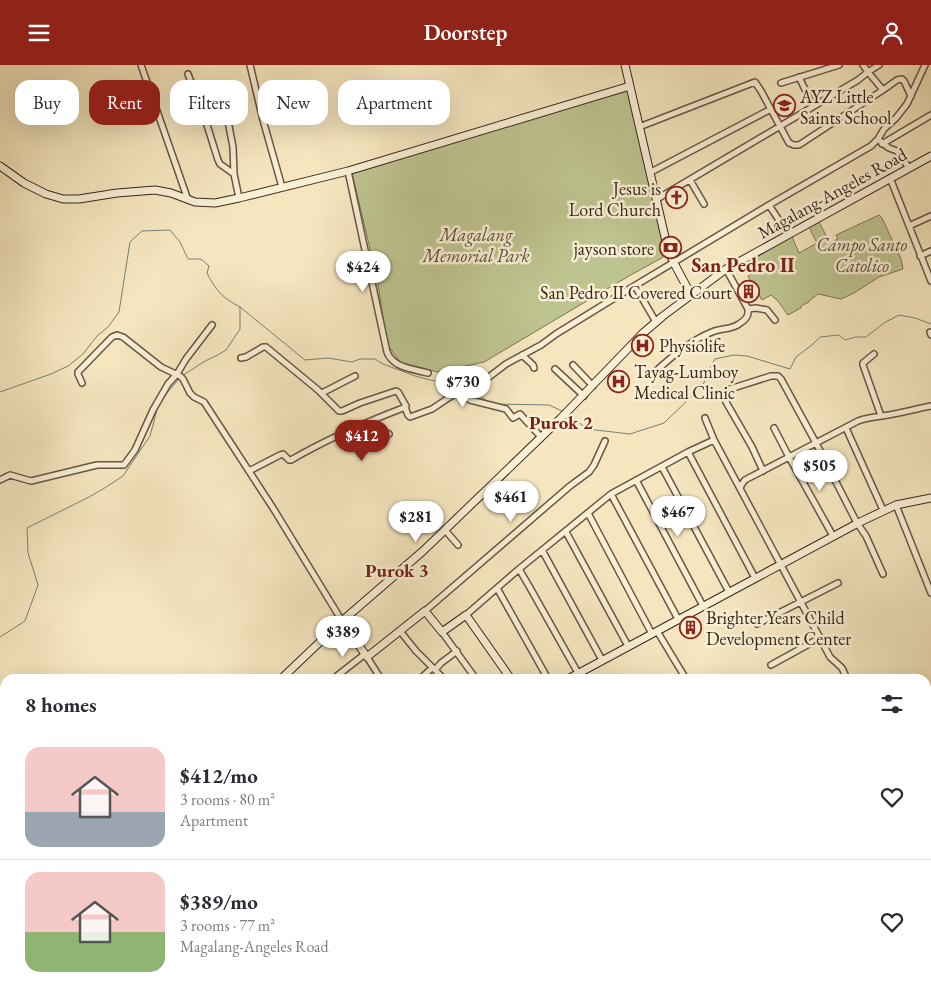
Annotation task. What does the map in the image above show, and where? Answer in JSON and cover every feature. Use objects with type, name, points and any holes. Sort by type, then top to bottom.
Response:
[{"type":"street","points":[[141,65],[188,200]]},
{"type":"street","points":[[250,65],[282,187]]},
{"type":"street","points":[[624,65],[651,172],[668,250],[691,295]]},
{"type":"street","points":[[781,83],[839,65]]},
{"type":"street","points":[[863,65],[883,90]]},
{"type":"street","points":[[657,199],[780,127],[879,65]]},
{"type":"street","points":[[880,141],[882,132],[908,104],[924,65]]},
{"type":"street","points":[[188,74],[218,160],[220,164],[234,174]]},
{"type":"street","points":[[799,77],[813,106]]},
{"type":"street","points":[[639,127],[753,83],[757,84],[789,143],[799,145],[898,80],[902,79],[904,81],[911,96]]},
{"type":"street","points":[[0,166],[24,183],[46,194],[63,199],[79,199],[155,190],[171,193],[188,200],[208,203],[223,202],[348,171],[630,86]]},
{"type":"street","points":[[651,172],[770,109]]},
{"type":"street","points":[[489,377],[506,364],[541,345],[556,334],[769,205],[880,141],[931,115]]},
{"type":"street","points":[[229,125],[233,147],[234,174],[239,198]]},
{"type":"street","points":[[880,141],[889,149],[897,151],[909,168]]},
{"type":"street","name":"Magalang-Angeles Road","points":[[285,674],[342,621],[446,530],[562,418],[656,321],[726,269],[931,156]]},
{"type":"street","points":[[348,171],[387,352],[389,357],[397,364],[428,373]]},
{"type":"street","points":[[890,178],[931,281]]},
{"type":"street","points":[[690,180],[704,204]]},
{"type":"street","points":[[769,205],[788,235]]},
{"type":"street","points":[[909,226],[931,216]]},
{"type":"street","points":[[920,257],[931,251]]},
{"type":"street","points":[[655,372],[670,357],[697,339],[713,331],[740,324],[746,318],[748,309],[726,269]]},
{"type":"street","points":[[635,286],[656,321]]},
{"type":"street","points":[[748,309],[767,310],[775,320]]},
{"type":"street","points":[[0,480],[10,475],[31,481],[96,465],[124,465],[135,450],[153,410],[168,384],[212,325]]},
{"type":"street","points":[[82,383],[78,373],[80,369],[112,337],[117,335],[123,337],[161,367],[177,374],[183,379],[190,393],[204,402],[342,621],[378,674]]},
{"type":"street","points":[[241,358],[266,347],[322,393],[340,412],[396,391],[406,405],[405,407],[410,417],[432,409],[456,393],[461,393],[470,400],[506,409],[513,417],[520,414],[541,437]]},
{"type":"street","points":[[522,355],[534,368]]},
{"type":"street","points":[[874,355],[863,365],[881,416]]},
{"type":"street","points":[[573,365],[593,386]]},
{"type":"street","points":[[555,369],[584,396]]},
{"type":"street","points":[[322,393],[355,376]]},
{"type":"street","points":[[763,471],[752,447],[726,402],[725,393],[730,389],[771,376],[779,377],[816,443],[857,523],[866,536],[883,574]]},
{"type":"street","points":[[740,488],[745,480],[866,419],[931,406]]},
{"type":"street","points":[[249,471],[280,455],[284,454],[291,460],[356,426],[405,407]]},
{"type":"street","points":[[705,418],[714,440],[830,657],[842,668],[845,674]]},
{"type":"street","points":[[774,428],[833,536]]},
{"type":"street","points":[[846,428],[884,510]]},
{"type":"street","points":[[347,431],[360,453],[389,434]]},
{"type":"street","points":[[442,632],[466,615],[611,494],[714,440]]},
{"type":"street","points":[[340,674],[425,611],[570,486],[589,472],[598,459],[605,441]]},
{"type":"street","points":[[688,452],[755,578]]},
{"type":"street","points":[[662,467],[729,592]]},
{"type":"street","points":[[636,480],[703,605]]},
{"type":"street","points":[[611,494],[678,619]]},
{"type":"street","points":[[519,569],[578,673],[857,523],[896,505],[931,498]]},
{"type":"street","points":[[896,505],[931,593]]},
{"type":"street","points":[[588,513],[655,632],[683,674]]},
{"type":"street","points":[[446,530],[458,545]]},
{"type":"street","points":[[566,532],[628,647]]},
{"type":"street","points":[[542,550],[602,660]]},
{"type":"street","points":[[757,623],[838,583]]},
{"type":"street","points":[[497,588],[545,674]]},
{"type":"street","points":[[425,611],[473,674]]},
{"type":"street","points":[[466,615],[508,674]]},
{"type":"street","points":[[400,631],[438,674]]},
{"type":"street","points":[[771,665],[820,638]]},
{"type":"street","points":[[426,674],[457,651]]},
{"type":"green space","name":"Magalang Memorial Park","points":[[627,89],[667,255],[484,362],[438,372],[400,362],[387,344],[377,278],[352,173]]},
{"type":"green space","name":"Campo Santo Catolico","points":[[879,215],[901,259],[903,269],[879,277],[841,299],[818,294],[801,306],[801,308],[788,315],[771,295],[762,300],[748,276],[753,273],[751,270],[760,265],[755,258],[792,237],[799,253],[817,243],[809,227],[819,222],[830,243],[838,239],[836,235]]},
{"type":"waterway","points":[[0,392],[51,374],[68,366],[83,354],[119,312],[130,242],[142,231],[170,230],[180,242],[188,259],[201,259],[209,266],[207,273],[221,293],[305,360],[328,358],[352,362],[360,359],[375,359],[415,376],[434,381],[455,376],[466,383],[477,395],[493,404],[549,405],[562,411]]},
{"type":"waterway","points":[[182,376],[226,350],[240,329],[240,307]]},
{"type":"waterway","points":[[568,414],[587,429],[630,434],[664,423],[704,383],[706,375],[715,359],[734,355],[747,356],[790,369],[796,357],[820,337],[839,335],[845,340],[866,337],[884,323],[899,315],[931,324]]},
{"type":"waterway","points":[[161,400],[179,379]]},
{"type":"waterway","points":[[0,637],[25,621],[38,585],[28,553],[27,528],[89,497],[123,476],[150,436],[158,406]]},
{"type":"place","name":"AYZ Little Saints School","points":[[784,106]]},
{"type":"place","name":"Jesus is Lord Church","points":[[677,198]]},
{"type":"place","name":"jayson store","points":[[670,248]]},
{"type":"place","name":"San Pedro Ⅱ Covered Court","points":[[748,292]]},
{"type":"place","name":"Physiolife","points":[[643,345]]},
{"type":"place","name":"Tayag-Lumboy Medical Clinic","points":[[618,381]]},
{"type":"place","name":"Brighter Years Child Development Center","points":[[690,627]]},
{"type":"district","name":"San Pedro II","points":[[743,265]]},
{"type":"district","name":"Purok 2","points":[[561,422]]},
{"type":"district","name":"Purok 3","points":[[397,570]]}]
